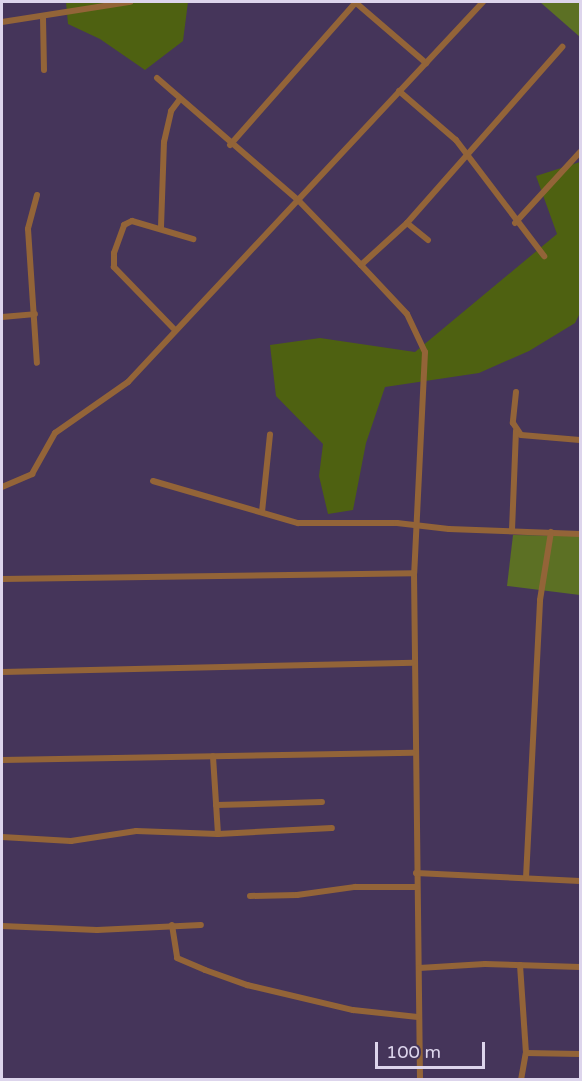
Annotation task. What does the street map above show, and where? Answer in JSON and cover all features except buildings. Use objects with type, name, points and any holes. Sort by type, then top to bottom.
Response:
[{"type":"street","points":[[75,2],[76,9]]},
{"type":"street","points":[[2,22],[43,18],[76,9],[130,2]]},
{"type":"street","points":[[230,145],[355,2],[426,63]]},
{"type":"street","points":[[2,487],[32,474],[55,433],[121,388],[299,201],[483,2]]},
{"type":"street","points":[[43,18],[44,70]]},
{"type":"street","points":[[361,265],[407,223],[469,156],[562,47]]},
{"type":"street","points":[[157,78],[230,145],[299,201],[406,314],[424,352],[418,525],[414,573],[413,753],[420,1080]]},
{"type":"street","points":[[399,91],[456,140],[515,223],[544,256]]},
{"type":"street","points":[[161,228],[164,142],[171,111],[180,99]]},
{"type":"street","points":[[515,223],[580,152]]},
{"type":"street","points":[[37,195],[28,229],[38,363]]},
{"type":"street","points":[[175,330],[114,267],[114,253],[124,225],[142,221],[193,239]]},
{"type":"street","points":[[407,223],[428,240]]},
{"type":"street","points":[[2,317],[35,314]]},
{"type":"street","points":[[512,530],[516,392]]},
{"type":"street","points":[[516,431],[521,435],[580,440]]},
{"type":"street","points":[[262,512],[270,434]]},
{"type":"street","points":[[153,482],[314,525],[418,525],[580,534]]},
{"type":"street","points":[[526,878],[540,600],[551,532]]},
{"type":"street","points":[[2,579],[414,573]]},
{"type":"street","points":[[2,672],[414,663]]},
{"type":"street","points":[[2,760],[413,753]]},
{"type":"street","points":[[213,756],[218,834]]},
{"type":"street","points":[[216,805],[322,802]]},
{"type":"street","points":[[2,837],[71,841],[116,832],[218,834],[332,828]]},
{"type":"street","points":[[416,873],[580,880]]},
{"type":"street","points":[[250,896],[297,896],[355,887],[417,887]]},
{"type":"street","points":[[172,924],[177,958],[205,970],[247,985],[353,1010],[418,1017]]},
{"type":"street","points":[[2,926],[97,930],[172,924],[201,925]]},
{"type":"street","points":[[419,968],[520,965],[580,967]]},
{"type":"street","points":[[520,965],[526,1053],[521,1080]]},
{"type":"street","points":[[526,1053],[580,1054]]},
{"type":"green space","points":[[66,2],[188,2],[183,41],[145,70],[100,39],[68,24]]},
{"type":"green space","points":[[540,2],[580,2],[580,37]]},
{"type":"green space","points":[[580,162],[580,313],[575,323],[529,351],[479,373],[385,387],[366,443],[353,510],[328,514],[319,476],[323,444],[276,396],[270,345],[320,338],[415,352],[557,234],[536,176]]},
{"type":"green space","points":[[513,535],[580,536],[580,595],[507,586]]}]
